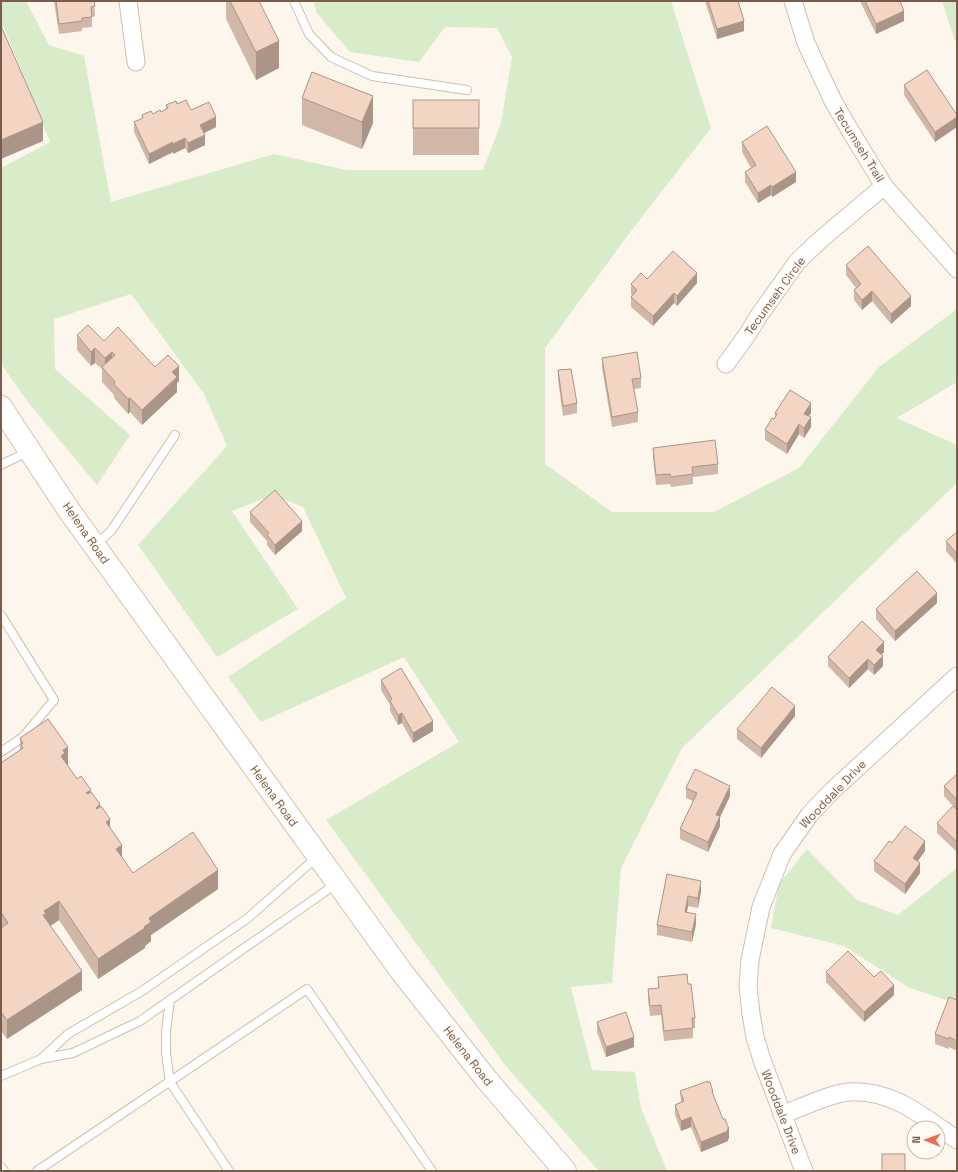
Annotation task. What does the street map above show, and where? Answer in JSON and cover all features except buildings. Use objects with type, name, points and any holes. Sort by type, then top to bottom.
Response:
[{"type":"main road","name":"Helena Road","points":[[1,407],[94,545],[401,971],[477,1068],[535,1137],[566,1171]]},
{"type":"street","points":[[128,1],[136,62]]},
{"type":"street","name":"Tecumseh Trail","points":[[793,1],[806,42],[833,101],[884,186],[957,269]]},
{"type":"street","name":"Tecumseh Circle","points":[[726,364],[797,262],[819,241],[884,186]]},
{"type":"street","name":"Wooddale Drive","points":[[804,1171],[762,1060],[755,1037],[748,986],[750,960],[761,907],[782,854],[810,814],[838,786],[957,676]]},
{"type":"street","points":[[782,1114],[825,1098],[848,1092],[868,1092],[887,1097],[910,1107],[957,1140]]},
{"type":"lane","points":[[294,1],[309,34],[331,57],[372,76],[467,90]]},
{"type":"lane","points":[[94,545],[111,531],[175,435]]},
{"type":"lane","points":[[1,465],[29,450]]},
{"type":"lane","points":[[1,615],[54,700],[23,737],[1,752]]},
{"type":"lane","points":[[41,1059],[68,1034],[142,991],[248,918],[318,857]]},
{"type":"lane","points":[[1,1076],[41,1059],[73,1053],[140,1021],[338,883]]},
{"type":"lane","points":[[37,1171],[307,989],[432,1171]]},
{"type":"lane","points":[[170,1000],[166,1030],[166,1053],[170,1082],[229,1171]]},
{"type":"lane","points":[[1,1167],[4,1171]]},
{"type":"green space","points":[[1,1],[26,1],[49,45],[84,56],[111,202],[274,154],[346,170],[483,170],[501,123],[512,57],[497,28],[445,27],[419,62],[350,52],[316,12],[314,1],[671,1],[711,128],[631,231],[545,348],[545,464],[612,512],[714,512],[799,468],[879,367],[957,309],[957,382],[897,418],[957,445],[957,483],[682,748],[621,868],[612,983],[571,987],[592,1070],[635,1072],[641,1108],[667,1171],[599,1171],[505,1065],[326,820],[459,742],[404,657],[261,722],[228,677],[346,598],[303,507],[273,495],[232,511],[298,609],[217,657],[138,545],[227,446],[204,394],[131,294],[54,319],[55,369],[130,435],[97,485],[28,402],[1,364],[1,168],[50,142],[4,27],[1,27]]},
{"type":"green space","points":[[942,1],[957,1],[957,43],[954,38]]},
{"type":"green space","points":[[807,849],[857,900],[898,915],[957,868],[957,1004],[908,987],[844,946],[771,928],[779,884]]}]
